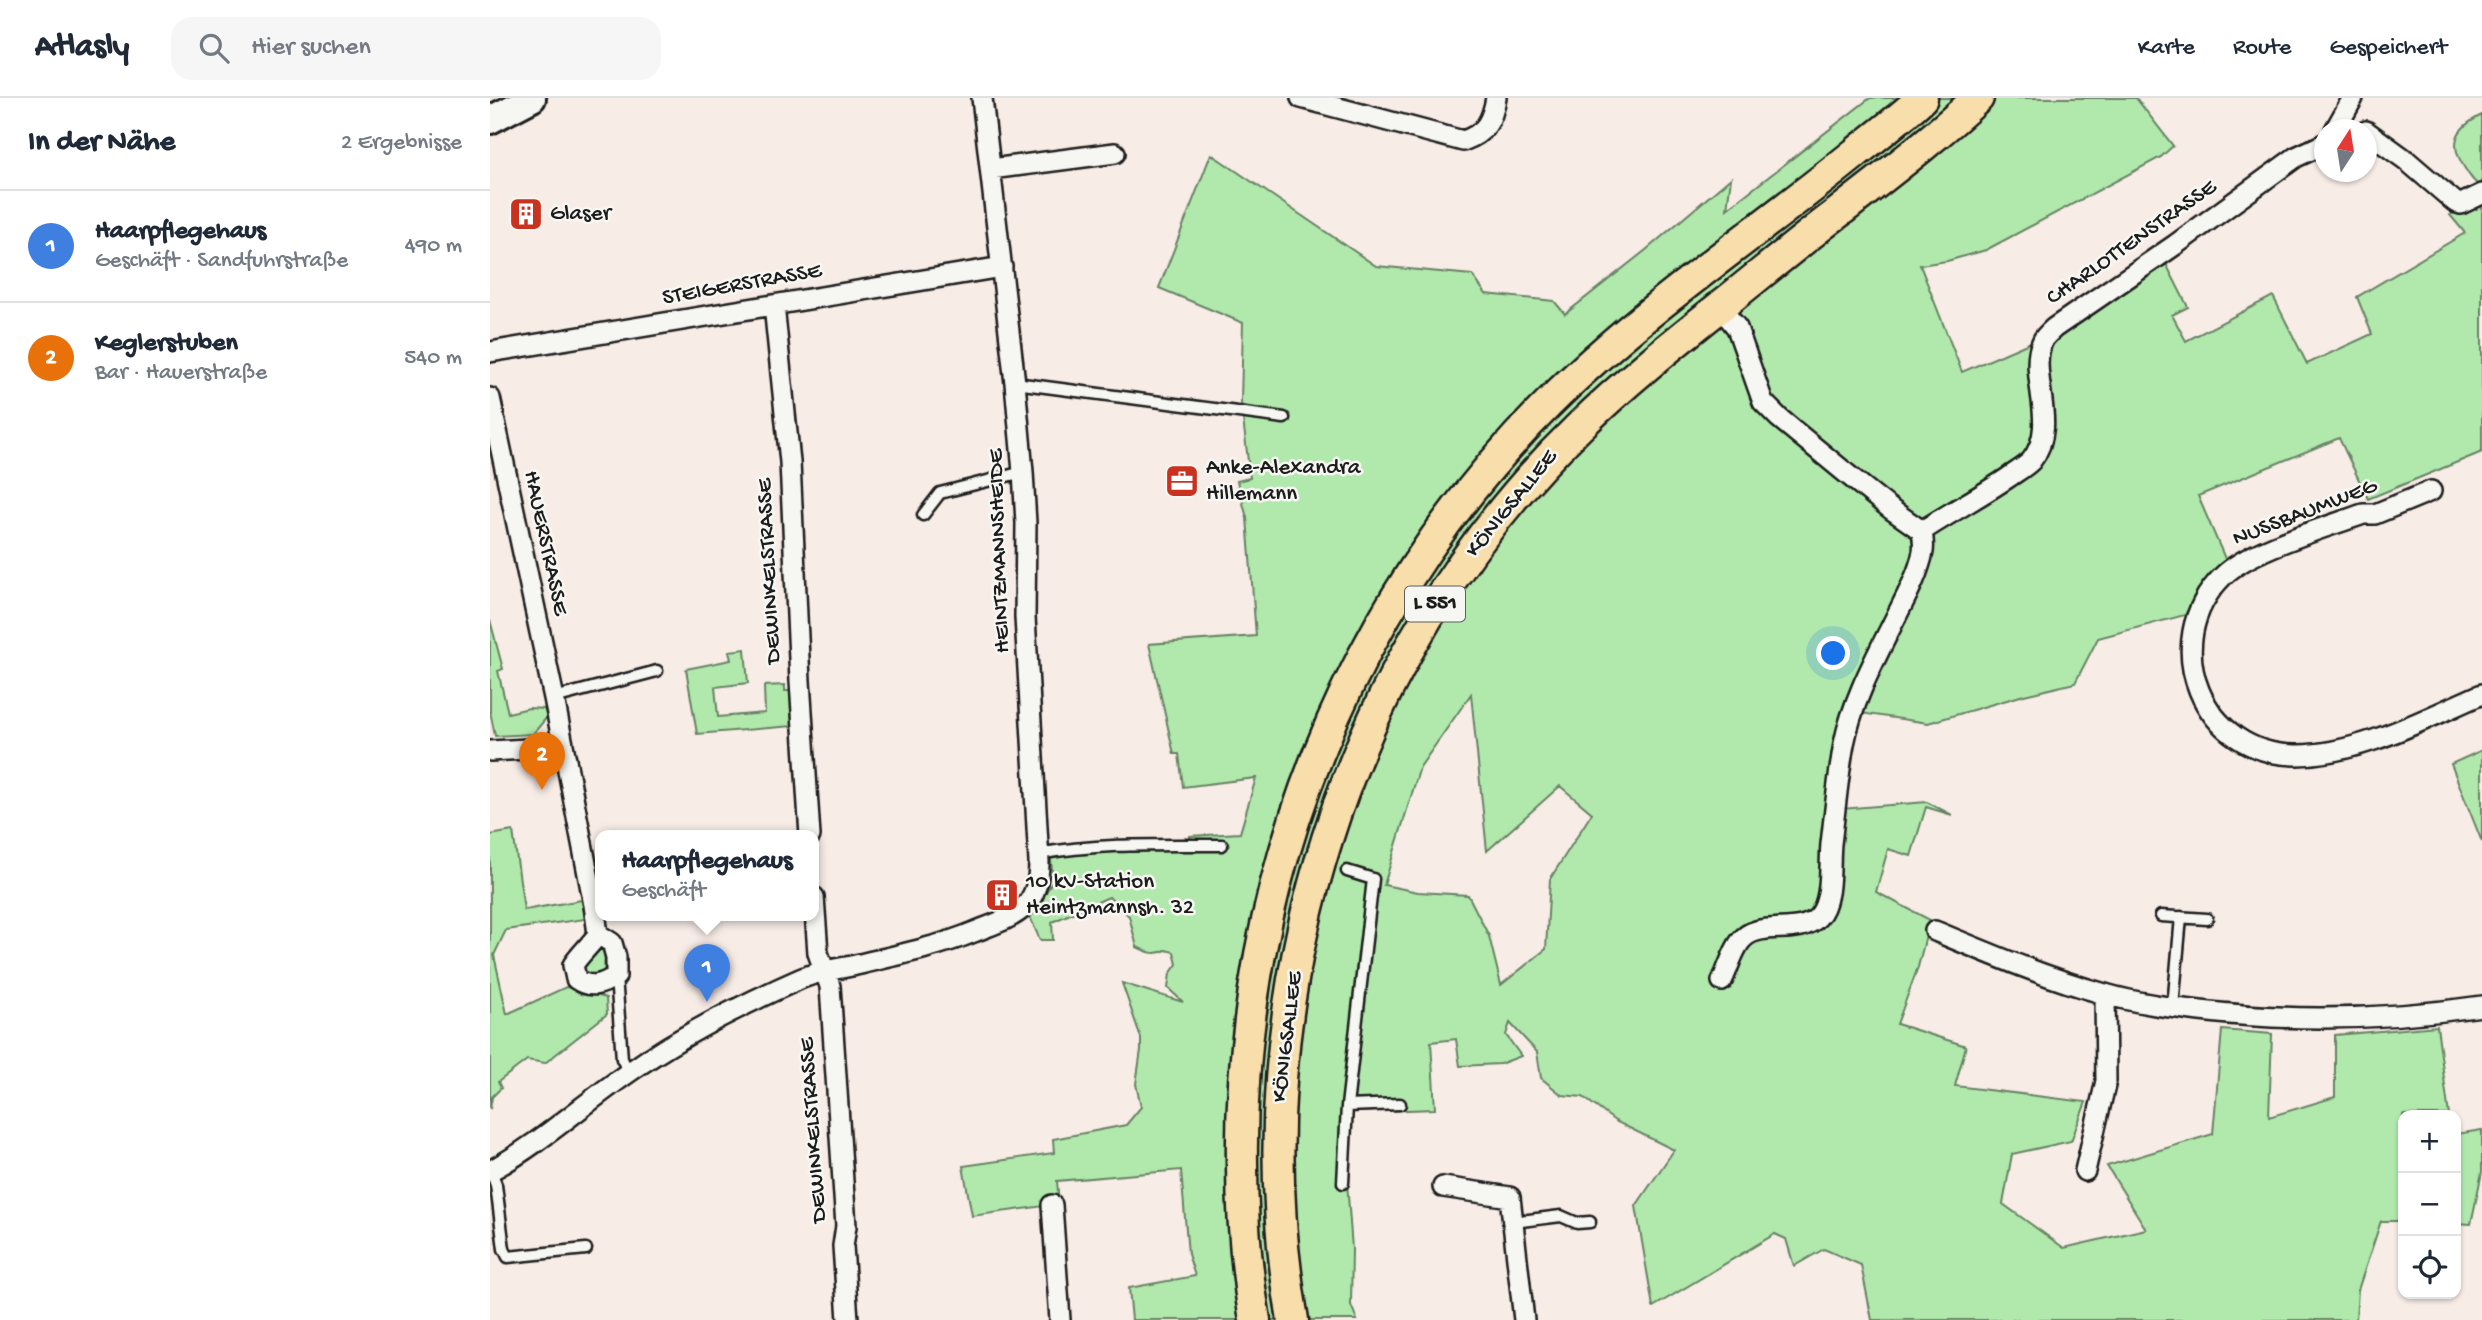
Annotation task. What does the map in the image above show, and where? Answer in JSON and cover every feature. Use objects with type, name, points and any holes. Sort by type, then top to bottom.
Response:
[{"type":"main road","points":[[494,122],[532,98]]},
{"type":"main road","name":"KÖNIGSALLEE","points":[[1255,1320],[1244,1217],[1241,1136],[1243,1079],[1254,982],[1284,850],[1299,803],[1344,692],[1377,631],[1412,571],[1453,514],[1492,465],[1548,404],[1616,343],[1922,98]]},
{"type":"main road","name":"KÖNIGSALLEE","points":[[1293,1320],[1282,1239],[1279,1182],[1278,1130],[1286,1027],[1305,920],[1319,864],[1339,801],[1364,740],[1400,666],[1442,593],[1507,505],[1578,427],[1627,382],[1805,238],[1911,157],[1978,98]]},
{"type":"street","name":"HEINTZMANNSHEIDE","points":[[490,1171],[528,1149],[628,1072],[698,1030],[804,977],[964,936],[1007,919],[1032,900],[1039,878],[1025,617],[1026,523],[1023,472],[982,98]]},
{"type":"street","points":[[1301,98],[1463,141],[1476,136],[1487,127],[1493,118],[1496,98]]},
{"type":"street","points":[[2377,139],[2455,202],[2461,204],[2482,194]]},
{"type":"street","name":"CHARLOTTENSTRASSE","points":[[1922,531],[2029,463],[2037,452],[2044,422],[2039,355],[2043,341],[2053,328],[2175,245],[2296,157],[2314,149]]},
{"type":"street","points":[[991,169],[1115,153]]},
{"type":"street","name":"STEIGERSTRASSE","points":[[490,352],[1002,267]]},
{"type":"street","name":"DEWINKELSTRASSE","points":[[774,305],[790,462],[810,830]]},
{"type":"street","points":[[1720,307],[1737,328],[1763,402],[1847,474],[1922,531],[1923,551],[1910,587],[1876,657],[1850,722],[1844,744],[1831,846],[1829,891],[1818,917],[1793,928],[1751,933],[1740,941],[1722,981]]},
{"type":"street","name":"HAUERSTRASSE","points":[[490,398],[496,455],[554,698],[595,918]]},
{"type":"street","name":"NUSSBAUMWEG","points":[[2431,491],[2375,514],[2363,514],[2257,554],[2234,567],[2214,586],[2197,613],[2190,648],[2193,676],[2205,704],[2221,723],[2239,738],[2264,750],[2297,755],[2335,750],[2390,733],[2482,694]]},
{"type":"street","points":[[490,751],[563,747]]},
{"type":"street","name":"HAUERSTRASSE","points":[[596,921],[598,934],[611,943],[616,957],[616,976]]},
{"type":"street","name":"DEWINKELSTRASSE","points":[[816,921],[818,953],[830,986],[846,1226],[843,1247],[848,1320]]},
{"type":"street","points":[[1935,931],[2004,960],[2105,994],[2174,1007],[2263,1017],[2357,1019],[2482,1006]]},
{"type":"street","points":[[598,934],[573,965],[576,979],[583,985],[591,986],[606,983],[616,976]]},
{"type":"street","points":[[2085,1171],[2106,1081],[2105,994]]},
{"type":"street","points":[[1443,1187],[1510,1197],[1524,1320]]},
{"type":"street","points":[[1052,1205],[1060,1320]]},
{"type":"lane","points":[[1015,383],[1284,418]]},
{"type":"lane","points":[[923,515],[940,493],[1023,472]]},
{"type":"lane","points":[[554,698],[657,671]]},
{"type":"lane","points":[[1038,854],[1136,845],[1222,845]]},
{"type":"lane","points":[[1343,1183],[1347,1106],[1373,879],[1346,871]]},
{"type":"lane","points":[[2161,916],[2207,919]]},
{"type":"lane","points":[[2174,1007],[2181,917]]},
{"type":"lane","name":"HAUERSTRASSE","points":[[616,976],[622,1059],[628,1072]]},
{"type":"lane","points":[[1347,1106],[1400,1104]]},
{"type":"lane","points":[[490,1171],[496,1185],[504,1249],[508,1257],[586,1249]]},
{"type":"lane","points":[[1513,1222],[1561,1216],[1577,1223],[1590,1222]]},
{"type":"green space","points":[[1870,98],[2136,98],[2173,146],[2161,157],[1986,250],[1920,265],[1962,372],[2029,343],[2160,252],[2188,307],[2172,315],[2186,341],[2273,296],[2307,364],[2372,334],[2357,297],[2465,233],[2450,215],[2482,200],[2482,452],[2368,499],[2339,438],[2198,496],[2226,561],[2202,585],[2185,615],[2098,638],[2075,683],[1928,723],[1861,713],[1851,745],[1841,809],[1927,802],[1952,815],[1926,807],[1911,856],[1888,849],[1876,892],[1930,920],[1918,967],[1897,1024],[1966,1046],[1955,1086],[2086,1102],[2071,1141],[2012,1154],[2003,1204],[2064,1248],[2146,1229],[2107,1166],[2213,1134],[2222,1030],[2272,1034],[2269,1117],[2335,1097],[2335,1035],[2437,1026],[2448,1110],[2398,1110],[2398,1221],[2381,1221],[2358,1290],[2356,1320],[1872,1320],[1861,1265],[1824,1249],[1794,1266],[1786,1239],[1775,1234],[1653,1307],[1636,1206],[1674,1150],[1615,1121],[1583,1097],[1562,1095],[1541,1078],[1537,1052],[1510,1023],[1506,1035],[1521,1056],[1500,1064],[1460,1066],[1456,1039],[1431,1042],[1435,1109],[1351,1112],[1347,1182],[1352,1249],[1351,1305],[1357,1320],[1132,1320],[1129,1288],[1195,1276],[1188,1254],[1181,1170],[1057,1181],[1059,1204],[972,1216],[963,1166],[1054,1153],[1053,1139],[1126,1125],[1141,1107],[1136,1084],[1141,1038],[1122,983],[1183,1002],[1168,988],[1170,974],[1177,964],[1174,952],[1166,950],[1151,953],[1137,947],[1129,916],[1109,897],[1052,922],[1053,940],[1040,940],[1030,917],[1053,881],[1050,848],[1190,840],[1190,836],[1240,833],[1256,778],[1183,787],[1179,754],[1174,754],[1149,644],[1256,636],[1247,518],[1237,481],[1250,478],[1241,402],[1243,323],[1159,288],[1211,154],[1376,266],[1472,275],[1486,294],[1554,301],[1565,314],[1731,178],[1727,209]],"holes":[[[1471,694],[1487,851],[1560,786],[1592,813],[1550,879],[1546,949],[1501,985],[1489,936],[1468,895],[1418,892],[1384,885],[1420,767]]]},
{"type":"green space","points":[[2482,115],[2482,188],[2464,167],[2456,143],[2461,130]]},
{"type":"green space","points":[[490,620],[503,669],[498,671],[508,713],[529,708],[544,709],[547,717],[533,734],[495,736],[490,711]]},
{"type":"green space","points":[[745,649],[748,683],[715,687],[718,717],[765,713],[764,686],[785,685],[785,691],[790,691],[792,726],[697,734],[686,669],[731,660],[729,651]]},
{"type":"green space","points":[[2482,750],[2482,842],[2451,764]]},
{"type":"green space","points":[[513,831],[524,910],[582,900],[585,919],[506,930],[494,955],[507,1014],[566,987],[606,998],[607,1014],[545,1063],[527,1060],[498,1082],[501,1088],[492,1097],[490,1109],[490,835]]},
{"type":"green space","points":[[602,949],[605,951],[604,973],[587,978],[579,969],[592,954]]},
{"type":"green space","points":[[2482,1130],[2482,1172],[2471,1224],[2461,1223],[2461,1133]]},
{"type":"place","name":"Glaser","points":[[526,214]]},
{"type":"place","name":"Anke-Alexandra Hillemann","points":[[1182,481]]},
{"type":"place","name":"Keglerstuben","points":[[542,790]]},
{"type":"place","name":"10 kV-Station Heintzmannsh. 32","points":[[1002,895]]},
{"type":"place","name":"Haarpflegehaus","points":[[707,1002]]}]
